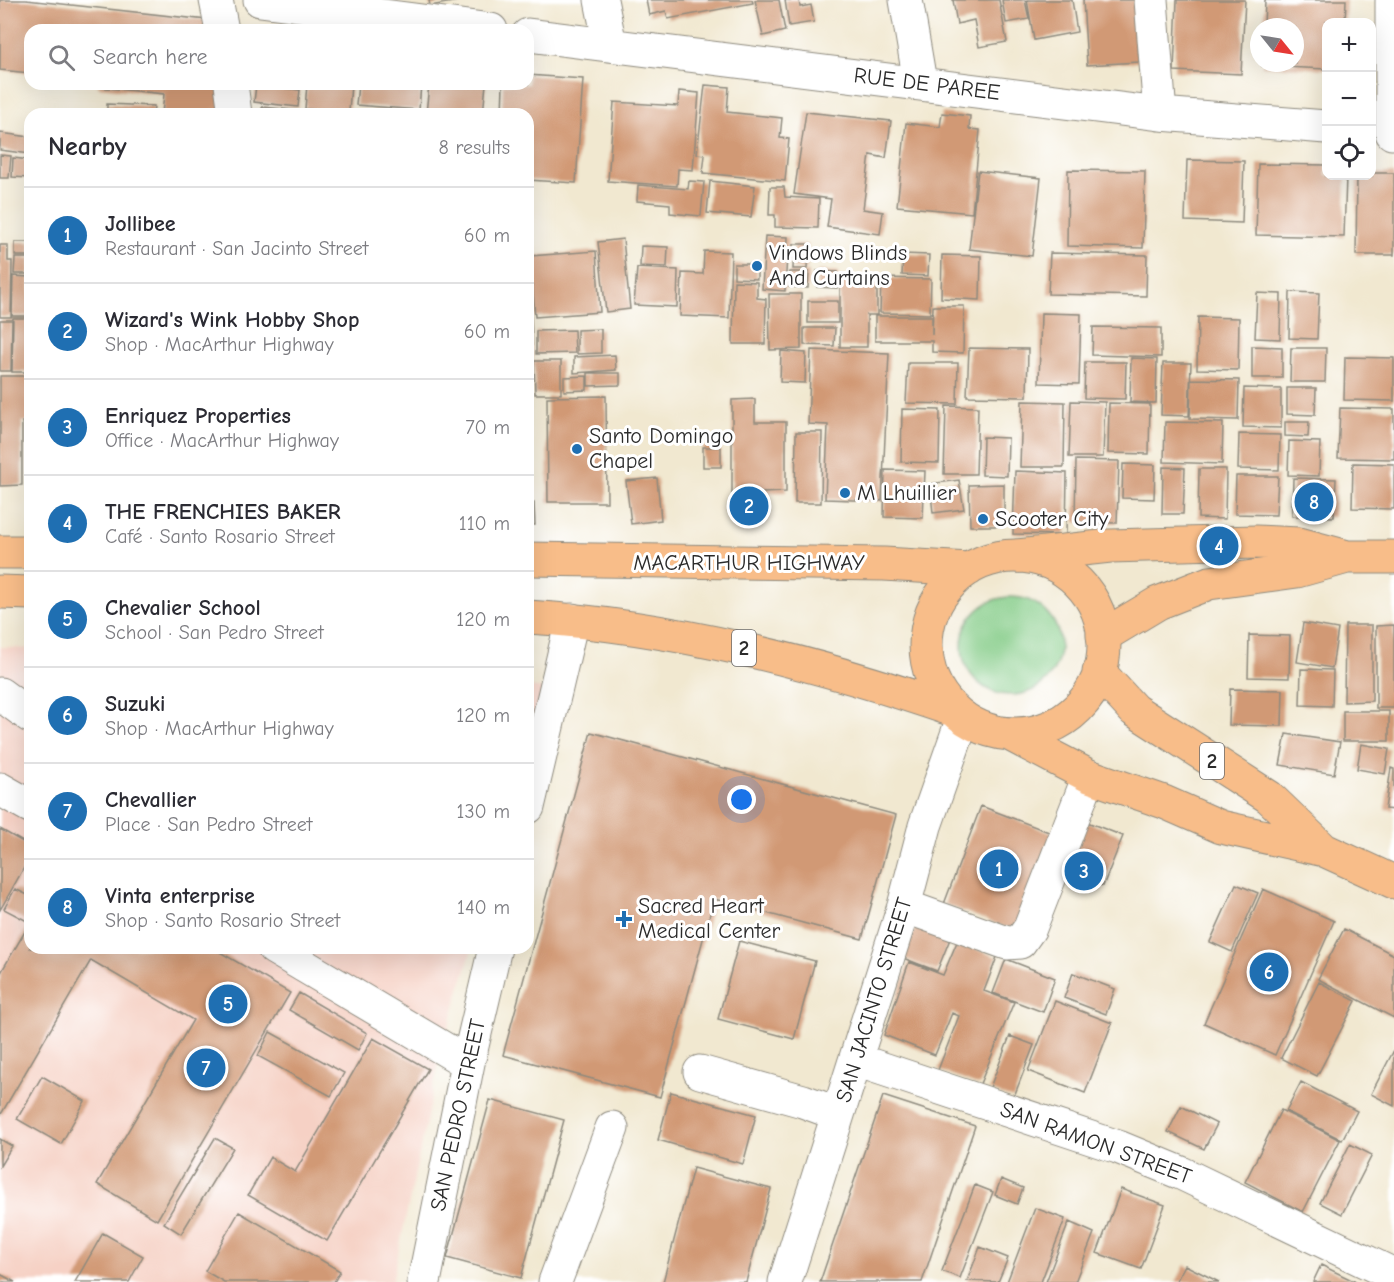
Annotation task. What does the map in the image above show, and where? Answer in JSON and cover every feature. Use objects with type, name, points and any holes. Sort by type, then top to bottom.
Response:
[{"type":"main road","points":[[1018,556],[1110,546],[1256,542],[1299,544],[1347,557],[1394,557]]},
{"type":"main road","points":[[0,552],[24,552]]},
{"type":"main road","name":"2","points":[[958,714],[941,696],[929,670],[926,652],[927,630],[934,607],[947,588],[969,569],[992,559],[1018,556],[1036,558],[1054,565],[1077,581],[1090,598],[1100,618],[1103,655],[1099,672],[1091,690],[1078,707],[1064,719],[1040,730],[1008,734]]},
{"type":"main road","points":[[1103,636],[1158,603],[1209,583],[1298,571],[1347,557]]},
{"type":"main road","name":"MACARTHUR HIGHWAY","points":[[534,560],[884,564],[969,569]]},
{"type":"main road","points":[[0,592],[24,593]]},
{"type":"main road","name":"2","points":[[534,617],[572,620],[744,648],[826,669],[958,714],[984,729],[1008,734],[1089,776],[1164,802],[1221,827],[1324,850],[1394,882]]},
{"type":"main road","name":"2","points":[[1099,672],[1134,710],[1269,797],[1324,850]]},
{"type":"street","points":[[216,0],[221,24]]},
{"type":"street","points":[[260,0],[445,24]]},
{"type":"street","points":[[602,0],[610,45]]},
{"type":"street","points":[[906,0],[920,82]]},
{"type":"street","points":[[1151,0],[1160,114]]},
{"type":"street","points":[[1386,132],[1392,0]]},
{"type":"street","name":"RUE DE PAREE","points":[[534,36],[920,82],[1160,114],[1322,127]]},
{"type":"street","points":[[232,90],[234,108]]},
{"type":"street","points":[[534,782],[572,620]]},
{"type":"street","points":[[0,694],[24,712]]},
{"type":"street","name":"SAN JACINTO STREET","points":[[786,1282],[904,906],[958,714]]},
{"type":"street","points":[[904,906],[1006,943],[1020,942],[1030,928],[1089,776]]},
{"type":"street","points":[[284,954],[468,1063]]},
{"type":"street","name":"SAN PEDRO STREET","points":[[424,1282],[468,1063],[494,954]]},
{"type":"street","name":"SAN RAMON STREET","points":[[855,1060],[1118,1147],[1181,1173],[1394,1275]]},
{"type":"street","points":[[700,1072],[803,1101],[838,1114]]},
{"type":"street","points":[[555,1282],[612,1128]]},
{"type":"shaded area","points":[[0,647],[24,649],[24,954],[470,954],[439,1061],[392,1282],[0,1282]]},
{"type":"shaded area","points":[[534,688],[546,689],[534,731]]},
{"type":"green space","points":[[1011,597],[1030,601],[1045,612],[1056,627],[1060,646],[1056,665],[1045,680],[1030,691],[1011,695],[992,691],[977,680],[966,665],[962,646],[966,627],[977,612],[992,601]]},
{"type":"building","points":[[0,0],[26,0],[207,20],[207,24],[24,24],[24,72],[0,70]]},
{"type":"building","points":[[429,0],[458,0],[458,1],[430,6]]},
{"type":"building","points":[[646,0],[752,0],[753,3],[668,19],[666,11],[649,15]]},
{"type":"building","points":[[755,0],[779,0],[785,31],[763,36]]},
{"type":"building","points":[[785,0],[799,0],[800,7],[811,5],[814,22],[789,26]]},
{"type":"building","points":[[953,0],[999,0],[1007,42],[979,47],[974,20],[957,24]]},
{"type":"building","points":[[1002,0],[1025,0],[1029,19],[1006,23]]},
{"type":"building","points":[[1027,0],[1072,0],[1077,32],[1034,40]]},
{"type":"building","points":[[1083,0],[1135,0],[1139,62],[1087,65]]},
{"type":"building","points":[[1177,0],[1245,0],[1241,74],[1174,71]]},
{"type":"building","points":[[1265,0],[1346,0],[1345,18],[1322,18],[1322,69],[1304,68],[1304,18],[1264,18]]},
{"type":"building","points":[[534,75],[583,79],[576,183],[534,180],[534,108],[502,108],[503,90],[534,90]]},
{"type":"building","points":[[705,85],[729,87],[727,112],[782,118],[780,138],[789,139],[785,181],[703,173],[705,155],[697,154]]},
{"type":"building","points":[[126,90],[219,90],[222,108],[163,108],[164,94]]},
{"type":"building","points":[[255,90],[300,90],[298,107],[254,102]]},
{"type":"building","points":[[307,90],[351,90],[349,108],[305,108]]},
{"type":"building","points":[[357,90],[421,90],[419,108],[356,105]]},
{"type":"building","points":[[428,90],[485,90],[484,108],[427,108]]},
{"type":"building","points":[[679,91],[699,93],[693,170],[678,169],[677,186],[608,181],[614,102],[678,106]]},
{"type":"building","points":[[107,104],[154,106],[154,108],[107,108]]},
{"type":"building","points":[[806,112],[891,121],[886,158],[870,155],[863,209],[883,212],[880,234],[827,227],[831,199],[794,194]]},
{"type":"building","points":[[942,113],[970,116],[969,129],[980,130],[972,213],[897,206],[906,123],[940,127]]},
{"type":"building","points":[[0,133],[24,136],[24,153],[0,150]]},
{"type":"building","points":[[0,155],[11,156],[9,178],[0,178]]},
{"type":"building","points":[[13,158],[24,159],[24,178],[12,177]]},
{"type":"building","points":[[1187,160],[1244,161],[1242,223],[1185,221]]},
{"type":"building","points":[[1258,164],[1322,165],[1322,180],[1346,180],[1344,237],[1256,235]]},
{"type":"building","points":[[1068,170],[1145,171],[1143,248],[1067,246]]},
{"type":"building","points":[[978,171],[1041,178],[1032,256],[969,249]]},
{"type":"building","points":[[1376,173],[1394,173],[1394,255],[1356,255],[1357,180],[1376,180]]},
{"type":"building","points":[[689,181],[704,182],[701,216],[670,213],[670,204],[637,201],[638,185],[688,189]]},
{"type":"building","points":[[710,181],[755,186],[751,217],[707,213]]},
{"type":"building","points":[[770,187],[784,187],[785,197],[819,199],[818,228],[775,227],[775,215],[769,215]]},
{"type":"building","points":[[765,236],[788,237],[785,291],[762,289]]},
{"type":"building","points":[[623,239],[630,309],[606,312],[598,242]]},
{"type":"building","points":[[15,242],[24,242],[24,256],[15,256]]},
{"type":"building","points":[[794,244],[808,244],[807,269],[793,269]]},
{"type":"building","points":[[0,245],[8,245],[8,261],[12,261],[11,317],[0,317]]},
{"type":"building","points":[[641,246],[668,247],[667,267],[640,266]]},
{"type":"building","points":[[596,251],[600,312],[535,317],[534,256]]},
{"type":"building","points":[[704,251],[731,252],[729,318],[680,316],[682,273],[703,274]]},
{"type":"building","points":[[1050,253],[1147,255],[1146,296],[1048,294]]},
{"type":"building","points":[[903,254],[929,255],[928,276],[902,275]]},
{"type":"building","points":[[942,255],[981,256],[980,300],[941,298]]},
{"type":"building","points":[[15,258],[24,258],[24,274],[14,274]]},
{"type":"building","points":[[734,264],[757,264],[757,279],[734,278]]},
{"type":"building","points":[[637,268],[678,270],[677,307],[634,305]]},
{"type":"building","points":[[817,271],[838,272],[837,288],[817,287]]},
{"type":"building","points":[[789,272],[809,272],[808,288],[789,287]]},
{"type":"building","points":[[13,276],[24,277],[24,316],[12,316]]},
{"type":"building","points":[[840,278],[877,278],[877,315],[867,315],[867,347],[840,347]]},
{"type":"building","points":[[881,278],[931,279],[930,314],[880,313]]},
{"type":"building","points":[[734,281],[757,282],[757,298],[766,299],[765,344],[733,344]]},
{"type":"building","points":[[1290,292],[1319,293],[1317,339],[1289,338]]},
{"type":"building","points":[[1257,293],[1281,294],[1280,339],[1255,338]]},
{"type":"building","points":[[769,294],[801,294],[801,349],[770,350]]},
{"type":"building","points":[[808,301],[838,301],[838,323],[808,323]]},
{"type":"building","points":[[933,306],[964,306],[963,353],[932,352],[932,341],[875,341],[875,316],[932,316],[932,335]]},
{"type":"building","points":[[1041,313],[1081,314],[1079,384],[1039,383]]},
{"type":"building","points":[[1198,317],[1239,318],[1238,370],[1197,369]]},
{"type":"building","points":[[13,318],[24,318],[24,372],[12,372]]},
{"type":"building","points":[[0,320],[12,320],[11,371],[0,371]]},
{"type":"building","points":[[1093,327],[1161,328],[1161,357],[1092,355]]},
{"type":"building","points":[[804,328],[835,328],[834,346],[804,345]]},
{"type":"building","points":[[601,329],[601,353],[577,354],[577,330]]},
{"type":"building","points":[[574,330],[575,353],[536,354],[536,331]]},
{"type":"building","points":[[1252,346],[1282,347],[1282,378],[1252,378]]},
{"type":"building","points":[[969,348],[1028,349],[1027,397],[967,396]]},
{"type":"building","points":[[1291,348],[1326,348],[1325,382],[1290,382]]},
{"type":"building","points":[[811,350],[889,353],[882,501],[825,499],[828,425],[808,424]]},
{"type":"building","points":[[781,351],[806,353],[805,383],[780,382]]},
{"type":"building","points":[[615,355],[616,370],[574,373],[574,357]]},
{"type":"building","points":[[1345,357],[1394,358],[1394,401],[1344,400]]},
{"type":"building","points":[[1131,358],[1157,359],[1156,403],[1130,402]]},
{"type":"building","points":[[534,361],[561,361],[561,394],[535,394]]},
{"type":"building","points":[[1085,362],[1126,362],[1125,399],[1084,398]]},
{"type":"building","points":[[908,363],[958,363],[957,404],[906,403]]},
{"type":"building","points":[[1163,363],[1191,363],[1189,416],[1161,415]]},
{"type":"building","points":[[588,373],[620,373],[620,385],[588,386]]},
{"type":"building","points":[[0,376],[24,376],[22,485],[0,486]]},
{"type":"building","points":[[587,376],[587,390],[564,391],[564,377]]},
{"type":"building","points":[[1191,379],[1239,380],[1238,420],[1190,419]]},
{"type":"building","points":[[1244,388],[1281,389],[1281,428],[1243,427]]},
{"type":"building","points":[[1287,388],[1316,388],[1315,415],[1287,414]]},
{"type":"building","name":"Santo Domingo Chapel","points":[[606,396],[607,502],[548,502],[547,397]]},
{"type":"building","points":[[755,399],[755,422],[786,422],[786,492],[732,494],[732,400]]},
{"type":"building","points":[[1022,401],[1065,402],[1064,467],[1020,467]]},
{"type":"building","points":[[1071,401],[1105,402],[1103,457],[1069,457]]},
{"type":"building","points":[[1109,403],[1150,404],[1149,454],[1108,453]]},
{"type":"building","points":[[946,406],[978,407],[976,474],[944,474]]},
{"type":"building","points":[[1340,408],[1394,409],[1394,459],[1338,458]]},
{"type":"building","points":[[902,409],[940,410],[939,463],[901,462]]},
{"type":"building","points":[[1165,422],[1223,423],[1222,464],[1164,462]]},
{"type":"building","points":[[1285,422],[1309,422],[1308,437],[1285,436]]},
{"type":"building","points":[[796,432],[822,432],[821,503],[795,503]]},
{"type":"building","points":[[1239,434],[1280,435],[1279,470],[1238,469]]},
{"type":"building","points":[[983,437],[1008,438],[1007,476],[982,475]]},
{"type":"building","points":[[1289,441],[1320,442],[1319,476],[1288,475]]},
{"type":"building","points":[[703,447],[721,447],[721,467],[703,467]]},
{"type":"building","points":[[1076,460],[1119,461],[1117,523],[1075,522]]},
{"type":"building","points":[[1353,463],[1394,464],[1394,509],[1352,508]]},
{"type":"building","points":[[1123,464],[1155,465],[1154,499],[1122,498]]},
{"type":"building","points":[[1163,467],[1185,468],[1183,514],[1162,514]]},
{"type":"building","points":[[1199,469],[1226,469],[1225,519],[1198,518]]},
{"type":"building","points":[[885,470],[925,471],[923,518],[884,517]]},
{"type":"building","points":[[1015,471],[1067,473],[1066,535],[1013,534]]},
{"type":"building","points":[[1236,476],[1278,476],[1276,515],[1235,514]]},
{"type":"building","points":[[657,478],[661,520],[631,524],[626,481]]},
{"type":"building","points":[[1293,478],[1336,479],[1334,517],[1292,516]]},
{"type":"building","points":[[959,480],[964,509],[933,513],[930,484]]},
{"type":"building","points":[[1004,484],[1004,526],[970,526],[969,485]]},
{"type":"building","points":[[1303,623],[1338,629],[1332,668],[1297,662]]},
{"type":"building","points":[[1345,625],[1372,625],[1372,701],[1344,702]]},
{"type":"building","points":[[1394,625],[1394,708],[1376,708],[1376,626]]},
{"type":"building","points":[[1249,635],[1290,636],[1289,678],[1248,677]]},
{"type":"building","points":[[1301,669],[1333,670],[1332,706],[1300,705]]},
{"type":"building","points":[[1230,689],[1283,690],[1282,726],[1229,725]]},
{"type":"building","points":[[1343,711],[1389,711],[1389,741],[1343,741]]},
{"type":"building","name":"Sacred Heart Medical Center","points":[[591,732],[896,815],[862,939],[714,899],[660,1097],[503,1055],[531,954],[534,954],[534,941]]},
{"type":"building","points":[[1286,734],[1340,742],[1334,774],[1280,765]]},
{"type":"building","points":[[1361,744],[1389,749],[1385,774],[1357,769]]},
{"type":"building","points":[[1391,768],[1394,769],[1394,810],[1385,809]]},
{"type":"building","points":[[981,806],[1054,834],[1017,932],[944,904]]},
{"type":"building","points":[[1087,822],[1123,836],[1103,886],[1067,872]]},
{"type":"building","points":[[0,829],[24,843],[24,868],[0,910]]},
{"type":"building","points":[[1236,884],[1258,893],[1232,952],[1210,942]]},
{"type":"building","points":[[15,889],[24,893],[24,919],[4,909]]},
{"type":"building","points":[[1263,889],[1334,921],[1275,1055],[1204,1023]]},
{"type":"building","points":[[916,926],[950,939],[937,971],[903,958]]},
{"type":"building","points":[[1344,929],[1394,955],[1394,1018],[1318,979]]},
{"type":"building","points":[[24,933],[24,954],[223,954],[290,993],[157,1220],[97,1184],[193,1020],[91,960],[0,1116],[0,974]]},
{"type":"building","points":[[739,941],[815,961],[794,1039],[718,1019]]},
{"type":"building","points":[[957,942],[997,957],[984,991],[1014,1002],[979,1086],[938,1070],[959,1016],[952,1013],[935,1055],[884,1035],[909,962],[943,975]]},
{"type":"building","points":[[1006,959],[1055,978],[1043,1012],[993,993]]},
{"type":"building","points":[[1073,973],[1115,989],[1106,1014],[1064,998]]},
{"type":"building","points":[[1319,982],[1356,1001],[1317,1076],[1281,1058]]},
{"type":"building","points":[[299,993],[367,1033],[358,1050],[289,1010]]},
{"type":"building","points":[[1055,1001],[1112,1023],[1085,1093],[1028,1071]]},
{"type":"building","points":[[270,1032],[344,1073],[331,1096],[258,1056]]},
{"type":"building","points":[[1010,1036],[1034,1045],[1013,1099],[989,1090]]},
{"type":"building","points":[[373,1038],[428,1069],[327,1241],[248,1195],[270,1157],[295,1172]]},
{"type":"building","points":[[1394,1050],[1394,1106],[1371,1094]]},
{"type":"building","points":[[42,1076],[85,1101],[61,1144],[17,1119]]},
{"type":"building","points":[[1301,1082],[1357,1111],[1342,1140],[1286,1111]]},
{"type":"building","points":[[671,1092],[756,1115],[743,1164],[658,1140]]},
{"type":"building","points":[[883,1096],[975,1126],[922,1282],[820,1282]]},
{"type":"building","points":[[490,1100],[564,1120],[521,1278],[447,1258]]},
{"type":"building","points":[[1181,1106],[1217,1124],[1204,1149],[1168,1132]]},
{"type":"building","points":[[1281,1110],[1340,1140],[1303,1212],[1245,1182]]},
{"type":"building","points":[[215,1138],[233,1148],[181,1234],[164,1223]]},
{"type":"building","points":[[0,1139],[12,1146],[0,1166]]},
{"type":"building","points":[[1350,1144],[1372,1155],[1342,1214],[1320,1203]]},
{"type":"building","points":[[693,1168],[771,1189],[746,1282],[663,1282]]},
{"type":"building","points":[[1001,1179],[1023,1188],[1017,1204],[995,1195]]},
{"type":"building","points":[[975,1185],[993,1192],[960,1278],[942,1271]]},
{"type":"building","points":[[1121,1189],[1165,1205],[1141,1269],[1097,1253]]},
{"type":"building","points":[[1035,1208],[1065,1219],[1041,1282],[1007,1282]]},
{"type":"building","points":[[239,1212],[340,1271],[334,1282],[224,1282],[205,1271]]},
{"type":"building","points":[[1069,1222],[1094,1233],[1075,1282],[1046,1282]]},
{"type":"building","points":[[103,1233],[143,1256],[129,1282],[75,1282]]},
{"type":"building","points":[[980,1247],[1008,1258],[998,1282],[967,1281]]},
{"type":"building","points":[[1185,1265],[1219,1282],[1176,1282]]},
{"type":"building","points":[[1321,1265],[1356,1282],[1313,1282]]},
{"type":"building","points":[[0,1274],[15,1282],[0,1282]]},
{"type":"place","name":"Vindows Blinds And Curtains","points":[[757,266]]},
{"type":"place","name":"Santo Domingo Chapel","points":[[577,449]]},
{"type":"place","name":"M Lhuillier","points":[[845,493]]},
{"type":"place","name":"Vinta enterprise","points":[[1314,502]]},
{"type":"place","name":"Wizard's Wink Hobby Shop","points":[[749,506]]},
{"type":"place","name":"Scooter City","points":[[983,519]]},
{"type":"place","name":"THE FRENCHIES BAKER","points":[[1219,546]]},
{"type":"place","name":"Jollibee","points":[[999,869]]},
{"type":"place","name":"Enriquez Properties","points":[[1084,871]]},
{"type":"place","name":"Sacred Heart Medical Center","points":[[624,919]]},
{"type":"place","name":"Suzuki","points":[[1269,972]]},
{"type":"place","name":"Chevalier School","points":[[228,1004]]},
{"type":"place","name":"Chevallier","points":[[206,1068]]}]
